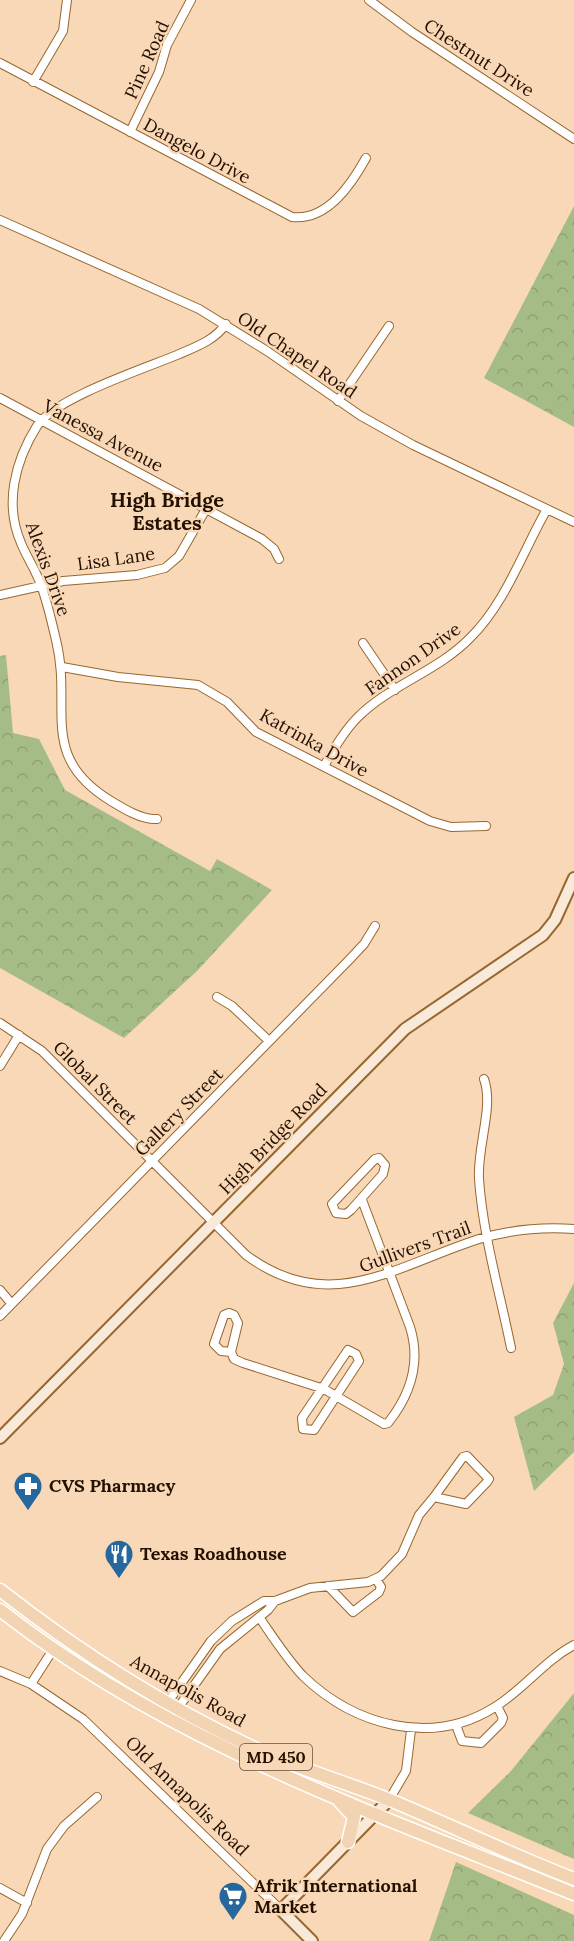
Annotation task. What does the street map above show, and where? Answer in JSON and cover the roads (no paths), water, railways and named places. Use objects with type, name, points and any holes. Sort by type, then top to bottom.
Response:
[{"type":"main road","name":"Annapolis Road","points":[[0,1590],[64,1639],[173,1705],[255,1749],[389,1800],[510,1855],[574,1880]]},
{"type":"main road","name":"Annapolis Road","points":[[0,1610],[124,1695],[247,1758],[574,1894]]},
{"type":"main road","points":[[329,1794],[348,1808],[354,1816],[348,1842]]},
{"type":"street","points":[[33,82],[63,31],[67,0]]},
{"type":"street","name":"Pine Road","points":[[130,132],[159,72],[167,45],[191,0]]},
{"type":"street","name":"Chestnut Drive","points":[[369,0],[420,38],[574,139]]},
{"type":"street","name":"Dangelo Drive","points":[[0,63],[273,209],[297,217],[315,214],[342,195],[366,158]]},
{"type":"street","name":"Old Chapel Road","points":[[0,220],[199,309],[226,324],[338,401],[413,445],[574,522]]},
{"type":"street","name":"Alexis Drive","points":[[157,819],[143,817],[115,803],[88,785],[76,771],[65,747],[61,722],[62,667],[42,586],[18,534],[12,500],[22,453],[41,420],[83,394],[206,342],[226,324]]},
{"type":"street","points":[[338,401],[389,326]]},
{"type":"street","name":"Vanessa Avenue","points":[[0,398],[267,542],[277,552],[279,559]]},
{"type":"street","name":"Fannon Drive","points":[[324,766],[357,718],[456,650],[478,630],[502,594],[547,509]]},
{"type":"street","name":"Lisa Lane","points":[[0,595],[63,581],[137,575],[165,568],[185,546],[207,510]]},
{"type":"street","points":[[363,643],[395,690]]},
{"type":"street","name":"Katrinka Drive","points":[[62,667],[118,677],[182,681],[198,685],[227,702],[256,732],[437,824],[459,828],[486,826]]},
{"type":"street","name":"High Bridge Road","points":[[0,1438],[405,1029],[543,935],[555,920],[574,878]]},
{"type":"street","name":"Gallery Street","points":[[0,1316],[364,944],[375,926]]},
{"type":"street","points":[[217,997],[237,1011],[269,1041]]},
{"type":"street","name":"Global Street","points":[[0,1023],[42,1051],[213,1224]]},
{"type":"street","points":[[0,1066],[19,1035]]},
{"type":"street","points":[[484,1079],[488,1099],[481,1134],[479,1169],[488,1237],[511,1348]]},
{"type":"street","points":[[379,1158],[385,1165],[383,1174],[362,1200],[346,1214],[339,1215],[332,1210],[332,1204],[338,1197],[375,1159],[379,1158]]},
{"type":"street","points":[[231,1352],[221,1351],[214,1344],[224,1315],[229,1313],[234,1315],[238,1323],[231,1352],[234,1359],[321,1388],[384,1424],[388,1423],[411,1383],[416,1357],[414,1338],[362,1200]]},
{"type":"street","name":"Gullivers Trail","points":[[213,1224],[265,1268],[300,1282],[341,1286],[391,1273],[488,1237],[537,1229],[574,1229]]},
{"type":"street","points":[[0,1290],[11,1303]]},
{"type":"street","points":[[351,1351],[359,1361],[311,1432],[303,1429],[302,1418],[321,1388],[344,1352],[351,1351]]},
{"type":"street","points":[[173,1705],[206,1646],[222,1630],[264,1601],[274,1601],[310,1588],[376,1579],[389,1570],[402,1554],[419,1515],[463,1456],[467,1456],[489,1479],[466,1504],[434,1497]]},
{"type":"street","points":[[328,1586],[353,1612],[379,1592],[381,1587],[376,1579]]},
{"type":"street","points":[[173,1705],[220,1649],[260,1617],[274,1601]]},
{"type":"street","points":[[260,1617],[294,1666],[328,1696],[363,1716],[411,1730],[456,1725],[497,1706],[542,1666],[574,1645]]},
{"type":"street","points":[[31,1684],[54,1648]]},
{"type":"street","name":"Old Annapolis Road","points":[[0,1671],[31,1684],[83,1719],[312,1941]]},
{"type":"street","points":[[456,1725],[462,1741],[481,1743],[501,1723],[503,1718],[497,1706]]},
{"type":"street","points":[[281,1910],[389,1800],[406,1771],[411,1730]]},
{"type":"street","points":[[4,1941],[27,1903],[47,1849],[64,1826],[97,1797]]},
{"type":"street","points":[[0,1888],[27,1903]]},
{"type":"place","name":"CVS Pharmacy","points":[[28,1512]]},
{"type":"place","name":"Texas Roadhouse","points":[[119,1580]]},
{"type":"place","name":"Afrik International Market","points":[[233,1922]]},
{"type":"district","name":"High Bridge Estates","points":[[167,512]]}]
